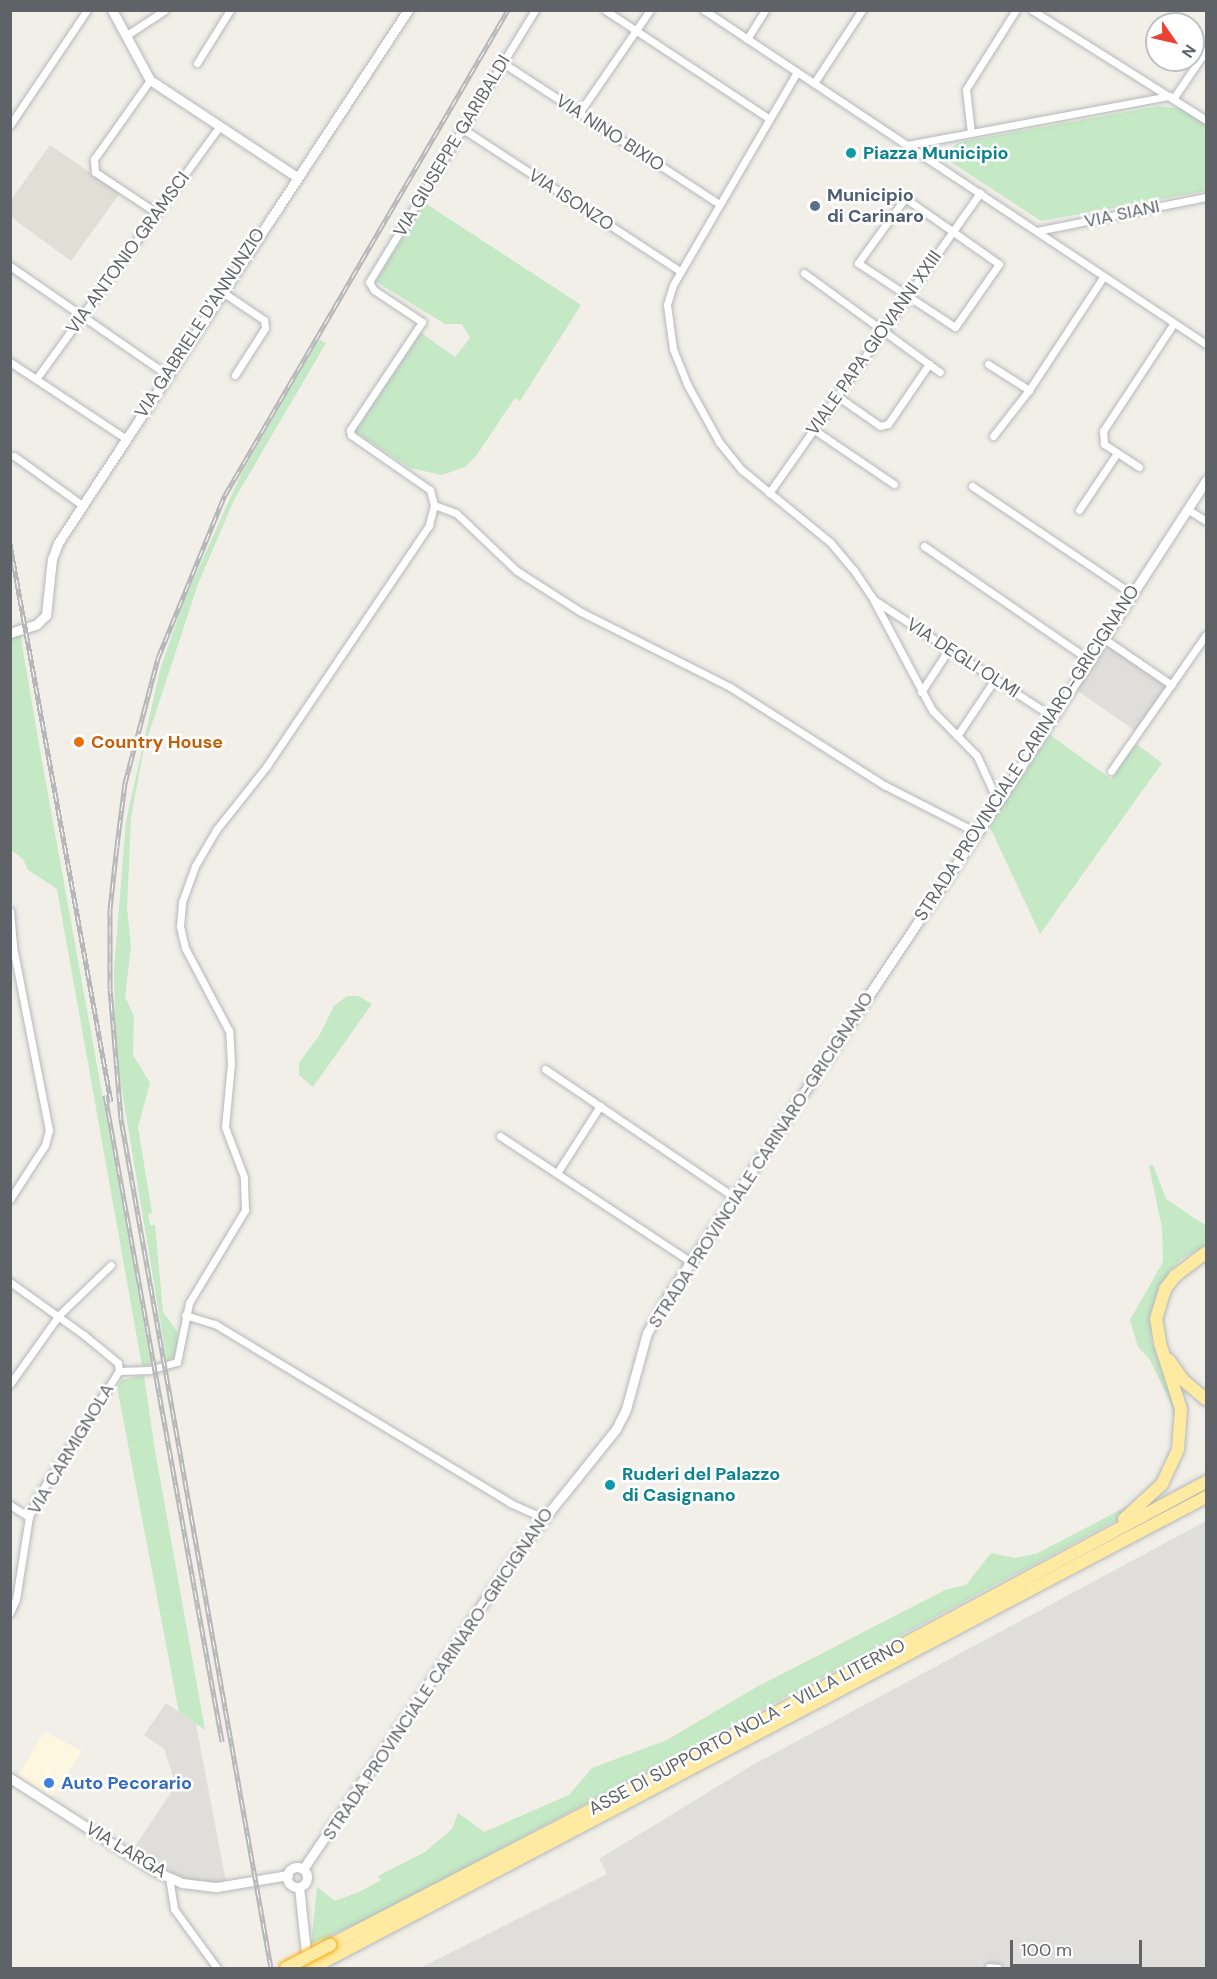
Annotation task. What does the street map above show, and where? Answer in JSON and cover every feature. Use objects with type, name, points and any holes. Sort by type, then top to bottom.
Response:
[{"type":"highway","points":[[1092,1543],[1146,1503],[1162,1484],[1178,1449],[1181,1409],[1160,1343],[1156,1319],[1166,1289],[1189,1263],[1206,1252]]},
{"type":"highway","points":[[1160,1343],[1183,1380],[1206,1399]]},
{"type":"highway","name":"ASSE DI SUPPORTO NOLA - VILLA LITERNO","points":[[286,1968],[727,1739],[1206,1482]]},
{"type":"highway","name":"ASSE DI SUPPORTO NOLA - VILLA LITERNO","points":[[310,1968],[737,1748],[1206,1499]]},
{"type":"street","points":[[10,125],[87,10]]},
{"type":"street","points":[[112,10],[150,80],[297,177]]},
{"type":"street","points":[[127,35],[165,10]]},
{"type":"street","points":[[197,63],[230,10]]},
{"type":"street","name":"VIA GABRIELE D'ANNUNZIO","points":[[10,633],[37,624],[46,615],[52,559],[82,505],[166,374],[408,10]]},
{"type":"street","name":"VIA GIUSEPPE GARIBALDI","points":[[434,504],[430,490],[417,477],[351,435],[350,430],[422,322],[374,290],[369,282],[535,10]]},
{"type":"street","points":[[605,10],[768,118]]},
{"type":"street","points":[[579,113],[650,10]]},
{"type":"street","points":[[704,10],[1206,344]]},
{"type":"street","points":[[747,39],[765,10]]},
{"type":"street","points":[[814,83],[862,10]]},
{"type":"street","points":[[971,133],[966,89],[1016,10]]},
{"type":"street","points":[[1032,10],[1206,120]]},
{"type":"street","points":[[907,145],[1171,97],[1206,50]]},
{"type":"street","name":"VIA NINO BIXIO","points":[[503,63],[718,203]]},
{"type":"street","points":[[797,72],[680,271],[667,305],[668,324],[687,384],[719,442],[742,470],[830,542],[873,599],[932,710],[977,756],[998,802]]},
{"type":"street","points":[[150,80],[94,159],[95,172],[157,213]]},
{"type":"street","name":"VIA ANTONIO GRAMSCI","points":[[36,379],[220,126]]},
{"type":"street","name":"VIA ISONZO","points":[[463,129],[680,271]]},
{"type":"street","name":"VIALE PAPA GIOVANNI XXIII","points":[[769,493],[980,193]]},
{"type":"street","name":"VIA SIANI","points":[[1037,231],[1206,197]]},
{"type":"street","points":[[904,198],[999,264],[955,327],[906,297],[858,263],[904,198]]},
{"type":"street","points":[[10,266],[166,374]]},
{"type":"street","points":[[804,273],[940,372]]},
{"type":"street","points":[[993,436],[1029,390],[1104,276]]},
{"type":"street","points":[[221,291],[264,320],[265,328],[235,375]]},
{"type":"street","points":[[1139,467],[1104,444],[1103,430],[1174,323]]},
{"type":"street","points":[[10,362],[125,438]]},
{"type":"street","points":[[837,396],[880,426],[888,424],[929,364]]},
{"type":"street","points":[[988,364],[1029,390]]},
{"type":"street","points":[[813,429],[894,484]]},
{"type":"street","points":[[1078,510],[1117,453]]},
{"type":"street","points":[[14,456],[82,505]]},
{"type":"street","name":"STRADA PROVINCIALE CARINARO-GRICIGNANO","points":[[303,1869],[543,1518],[616,1429],[626,1409],[647,1333],[691,1262],[978,833],[1206,480]]},
{"type":"street","points":[[972,486],[1132,594]]},
{"type":"street","points":[[434,504],[456,513],[517,571],[580,612],[730,687],[867,775],[978,833]]},
{"type":"street","name":"VIA CARMIGNOLA","points":[[10,1613],[20,1580],[28,1517],[119,1371],[149,1370],[177,1362],[185,1315],[239,1224],[247,1203],[244,1177],[225,1127],[231,1064],[229,1031],[193,967],[180,926],[182,902],[195,866],[232,807],[266,767],[417,546],[429,525],[434,504]]},
{"type":"street","points":[[1187,509],[1206,521]]},
{"type":"street","points":[[924,546],[1089,660]]},
{"type":"street","name":"VIA DEGLI OLMI","points":[[873,599],[1053,717]]},
{"type":"street","points":[[1111,771],[1206,635]]},
{"type":"street","points":[[1103,638],[1172,686]]},
{"type":"street","points":[[921,692],[949,649]]},
{"type":"street","points":[[957,736],[996,679]]},
{"type":"street","points":[[10,911],[13,947],[49,1131],[45,1145],[10,1199]]},
{"type":"street","points":[[544,1069],[734,1197]]},
{"type":"street","points":[[557,1173],[600,1107]]},
{"type":"street","points":[[500,1136],[691,1262]]},
{"type":"street","points":[[10,1384],[59,1315],[111,1265]]},
{"type":"street","points":[[10,1282],[59,1315],[118,1363],[119,1371]]},
{"type":"street","points":[[185,1315],[215,1324],[510,1503],[543,1518]]},
{"type":"street","points":[[11,1506],[28,1517]]},
{"type":"street","name":"VIA LARGA","points":[[10,1778],[169,1877],[196,1887],[217,1887],[288,1875],[294,1868],[303,1869]]},
{"type":"street","points":[[303,1869],[307,1877],[299,1887],[310,1968]]},
{"type":"street","points":[[288,1875],[291,1884],[299,1887]]},
{"type":"street","points":[[169,1877],[174,1909],[217,1968]]},
{"type":"street","points":[[989,1967],[999,1968]]},
{"type":"shaded area","points":[[50,145],[120,193],[71,261],[11,217],[11,200]]},
{"type":"shaded area","points":[[1104,643],[1167,686],[1135,731],[1074,688]]},
{"type":"shaded area","points":[[1206,1521],[1206,1968],[420,1968],[607,1874],[599,1859],[751,1766]]},
{"type":"shaded area","points":[[166,1703],[196,1724],[226,1882],[198,1883],[183,1879],[132,1851],[176,1785],[164,1749],[144,1735]]},
{"type":"shaded area","points":[[45,1732],[82,1751],[51,1798],[17,1776]]},
{"type":"green space","points":[[1159,106],[1182,109],[1206,124],[1206,191],[1041,221],[948,160],[950,149],[960,142]]},
{"type":"green space","points":[[425,203],[581,305],[520,401],[515,398],[476,456],[465,467],[442,475],[410,468],[354,431],[420,332],[455,357],[470,338],[462,324],[445,324],[375,281]]},
{"type":"green space","points":[[318,339],[326,343],[234,500],[198,584],[144,748],[131,817],[127,908],[131,946],[125,997],[134,1016],[133,1055],[150,1083],[138,1127],[152,1213],[148,1214],[150,1225],[155,1225],[163,1312],[178,1333],[175,1356],[167,1362],[119,1073],[115,1029],[114,970],[126,821],[160,670],[183,603],[241,474]]},
{"type":"green space","points":[[20,633],[151,1365],[142,1366],[57,889],[28,870],[23,859],[11,850],[10,637]]},
{"type":"green space","points":[[1049,734],[1111,779],[1136,744],[1162,763],[1040,934],[989,825]]},
{"type":"green space","points":[[347,996],[358,996],[372,1004],[313,1087],[299,1075],[299,1063],[319,1036],[334,1006]]},
{"type":"green space","points":[[1153,1165],[1166,1199],[1206,1226],[1206,1245],[1180,1260],[1168,1273],[1154,1304],[1151,1339],[1173,1395],[1180,1434],[1172,1463],[1144,1500],[1117,1520],[371,1918],[311,1944],[317,1887],[335,1901],[359,1892],[381,1880],[378,1876],[425,1852],[452,1829],[458,1813],[484,1832],[569,1795],[592,1768],[667,1740],[753,1689],[945,1590],[966,1585],[991,1553],[1015,1558],[1036,1554],[1143,1498],[1169,1465],[1176,1443],[1173,1408],[1150,1360],[1138,1347],[1130,1320],[1163,1262],[1162,1228],[1149,1166]]},
{"type":"green space","points":[[144,1375],[154,1445],[205,1730],[179,1712],[117,1387],[122,1380]]},
{"type":"railway","points":[[271,1968],[121,1119],[110,989],[110,909],[117,846],[125,783],[158,658],[225,495],[508,10]]},
{"type":"railway","points":[[10,544],[111,1102]]},
{"type":"railway","points":[[105,1095],[222,1741]]},
{"type":"place","name":"Piazza Municipio","points":[[851,153]]},
{"type":"place","name":"Municipio di Carinaro","points":[[815,206]]},
{"type":"place","name":"Country House","points":[[79,742]]},
{"type":"place","name":"Ruderi del Palazzo di Casignano","points":[[610,1485]]},
{"type":"place","name":"Auto Pecorario","points":[[49,1783]]}]
